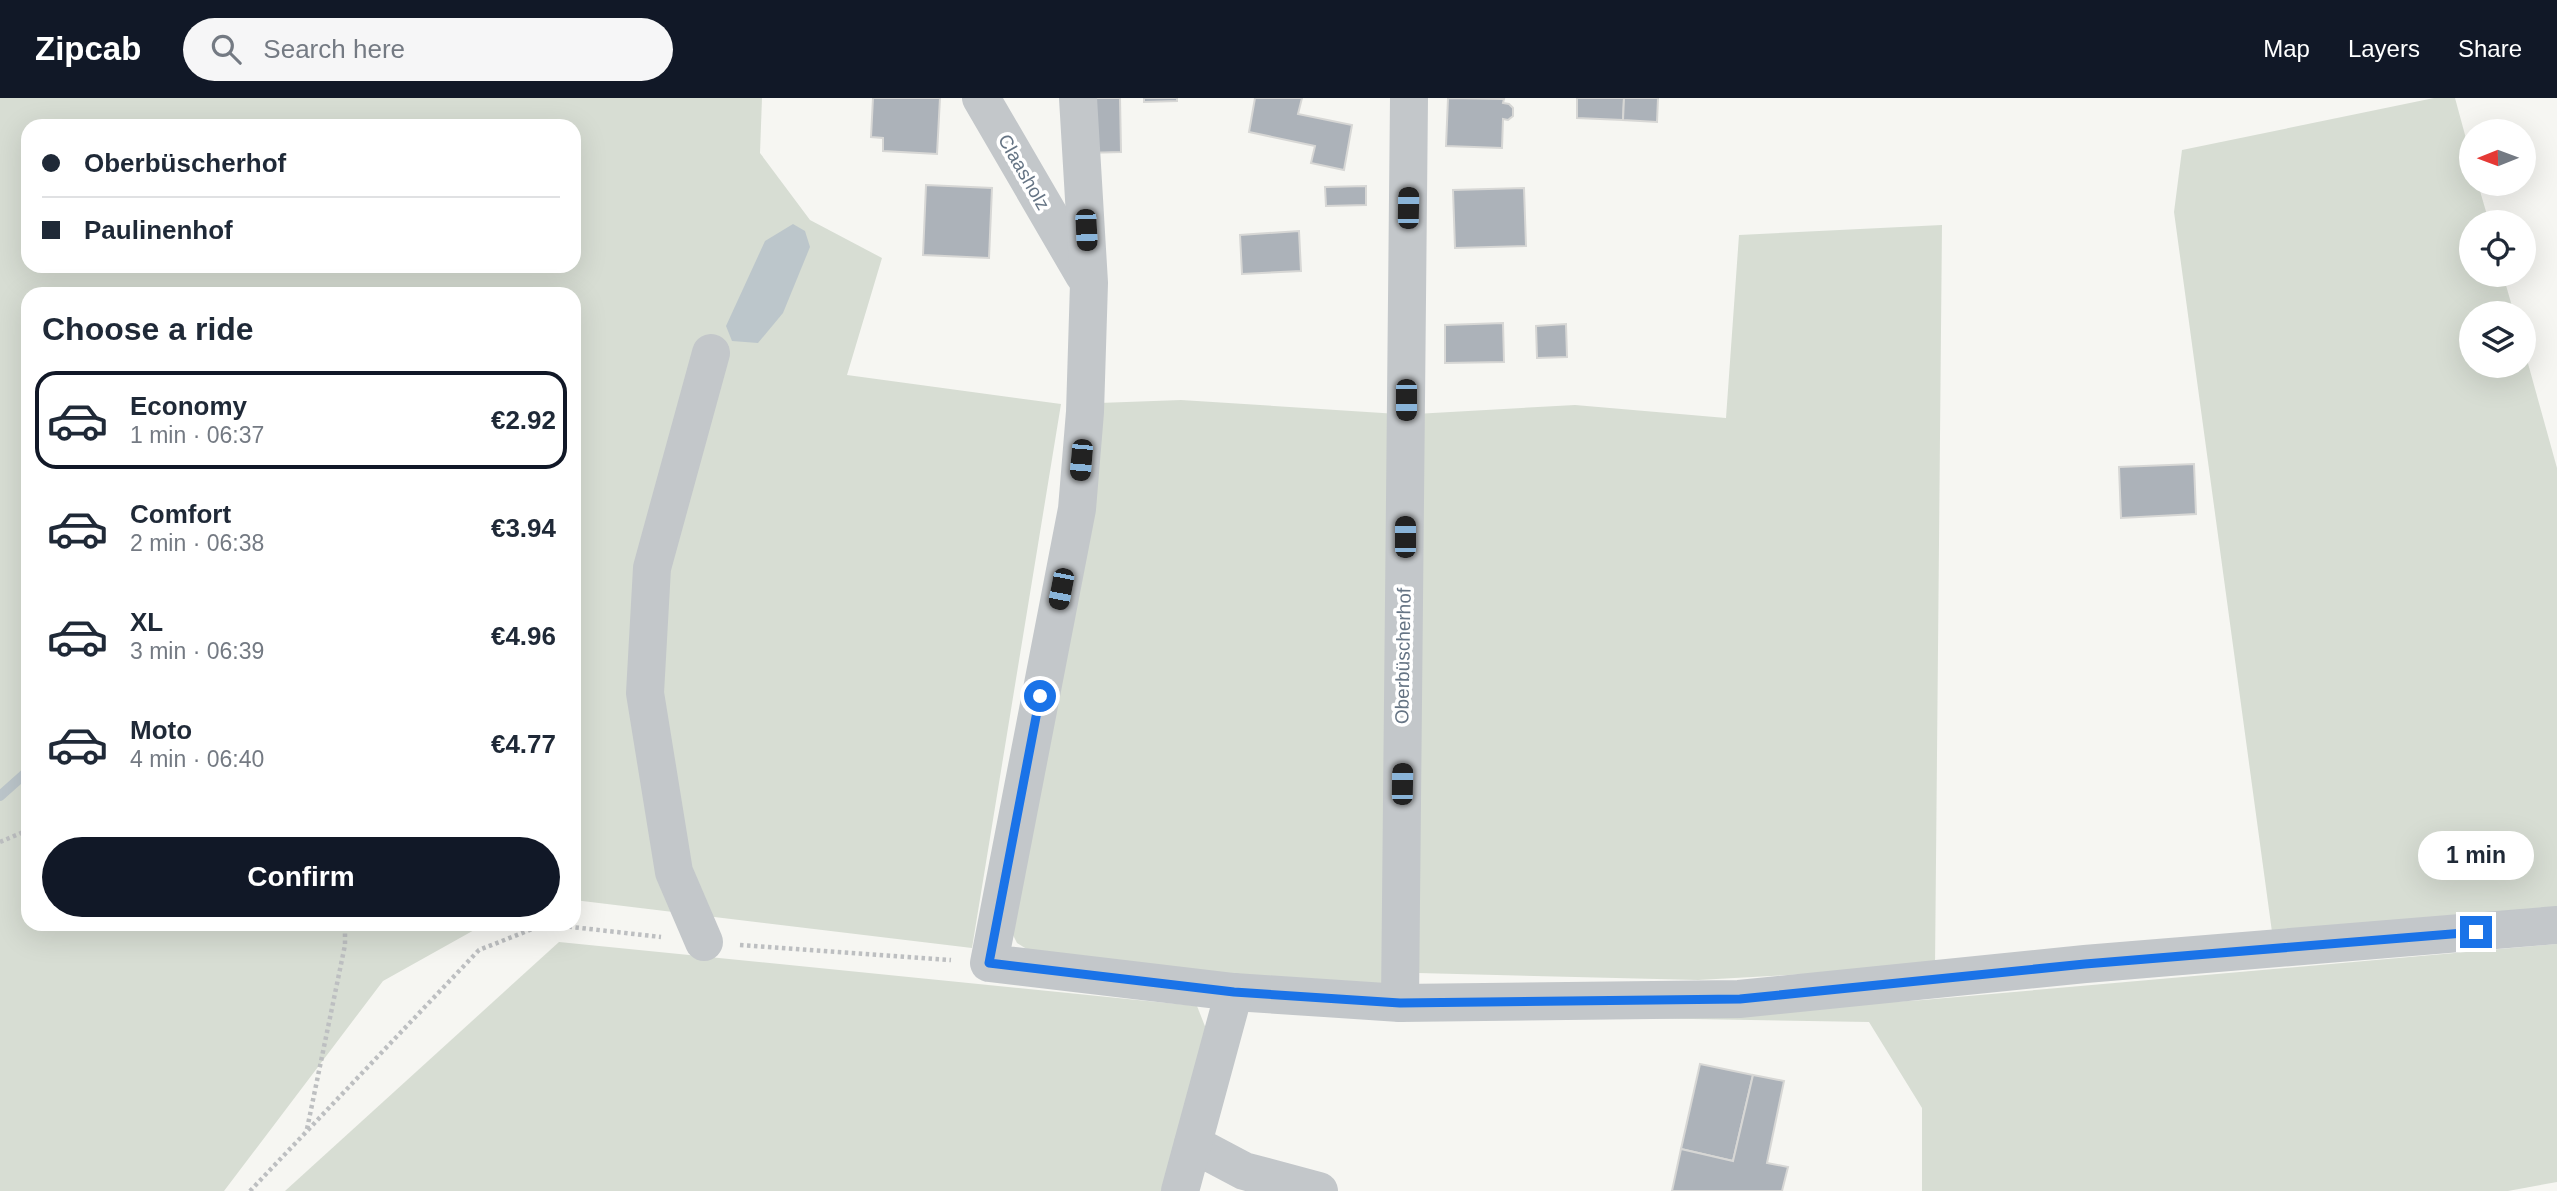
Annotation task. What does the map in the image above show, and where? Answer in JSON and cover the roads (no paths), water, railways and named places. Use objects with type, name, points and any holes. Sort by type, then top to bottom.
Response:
[{"type":"street","name":"Claasholz","points":[[981,98],[1088,283]]},
{"type":"street","points":[[1078,98],[1088,283],[1085,412],[1077,509],[989,963],[1234,992],[1400,1003],[1740,999],[2085,964],[2557,925]]},
{"type":"street","name":"Oberbüscherhof","points":[[1400,1003],[1409,98]]},
{"type":"street","points":[[704,942],[674,872],[645,693],[652,568],[711,353]]},
{"type":"street","points":[[1180,1191],[1234,992]]},
{"type":"street","points":[[1193,1144],[1244,1171],[1319,1191]]},
{"type":"waterway","points":[[0,796],[21,777]]}]
